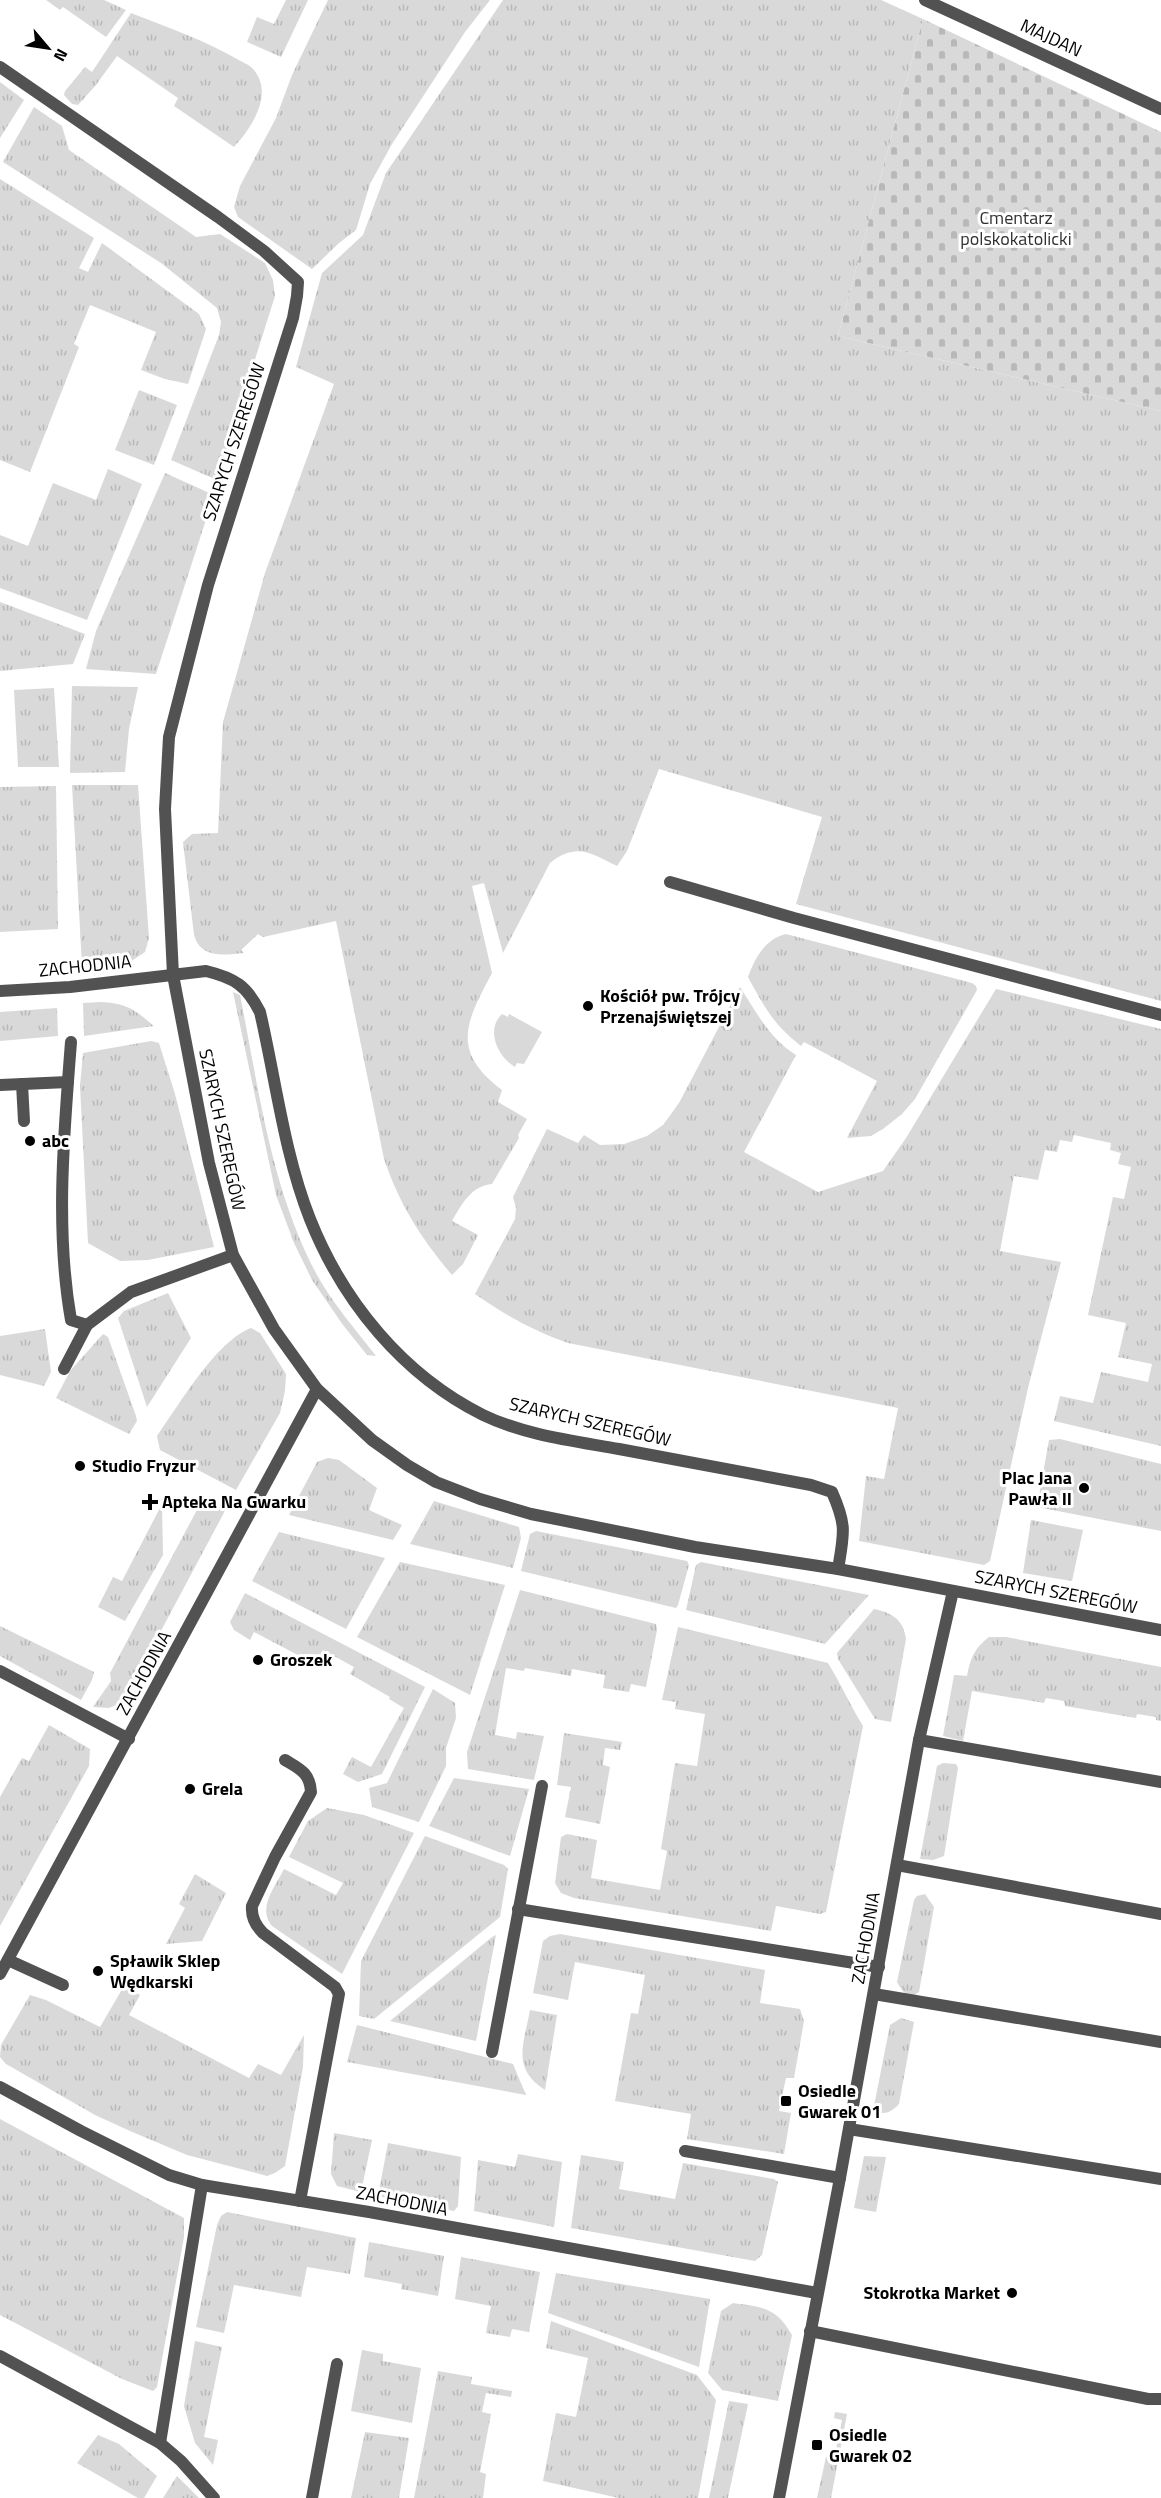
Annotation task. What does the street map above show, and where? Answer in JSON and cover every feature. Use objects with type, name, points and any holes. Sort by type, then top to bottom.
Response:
[{"type":"street","name":"MAJDAN","points":[[925,0],[1161,109]]},
{"type":"street","name":"SZARYCH SZEREGÓW","points":[[0,67],[218,217],[264,251],[298,282],[293,318],[208,585],[169,737],[165,809],[173,975],[209,1163],[233,1255],[274,1329],[317,1389],[372,1440],[406,1465],[436,1482],[480,1499],[531,1514],[695,1547],[838,1569],[1161,1630]]},
{"type":"street","points":[[670,882],[794,918],[1161,1015]]},
{"type":"street","name":"SZARYCH SZEREGÓW","points":[[173,975],[206,971],[220,974],[243,986],[251,994],[260,1012],[295,1170],[310,1218],[329,1261],[353,1298],[384,1339],[411,1367],[451,1396],[485,1416],[529,1430],[577,1442],[811,1485],[832,1492],[843,1516],[843,1536],[838,1569]]},
{"type":"street","name":"ZACHODNIA","points":[[0,991],[70,987],[173,975]]},
{"type":"street","points":[[71,1042],[63,1197],[66,1292],[71,1320],[87,1325]]},
{"type":"street","points":[[0,1085],[68,1082]]},
{"type":"street","points":[[22,1084],[24,1120]]},
{"type":"street","points":[[64,1369],[87,1325],[131,1292],[233,1255]]},
{"type":"street","name":"ZACHODNIA","points":[[0,1974],[317,1389]]},
{"type":"street","name":"ZACHODNIA","points":[[779,2498],[879,1967],[919,1740],[953,1591]]},
{"type":"street","points":[[0,1671],[129,1739]]},
{"type":"street","points":[[919,1740],[1161,1782]]},
{"type":"street","points":[[285,1760],[305,1772],[311,1782],[311,1792],[275,1857],[252,1906],[251,1913],[263,1933],[335,1987],[339,1994],[300,2201]]},
{"type":"street","points":[[492,2052],[542,1786]]},
{"type":"street","points":[[897,1865],[1161,1914]]},
{"type":"street","points":[[518,1909],[879,1967]]},
{"type":"street","points":[[8,1960],[63,1985]]},
{"type":"street","points":[[874,1994],[1161,2042]]},
{"type":"street","name":"ZACHODNIA","points":[[0,2087],[81,2131],[170,2175],[202,2185],[817,2293]]},
{"type":"street","points":[[849,2129],[1161,2179]]},
{"type":"street","points":[[685,2151],[840,2178]]},
{"type":"street","points":[[160,2443],[202,2185]]},
{"type":"street","points":[[810,2331],[1148,2399],[1161,2398]]},
{"type":"street","points":[[0,2356],[160,2443],[181,2461],[214,2498]]},
{"type":"street","points":[[312,2498],[336,2364]]},
{"type":"green space","points":[[46,0],[104,0],[126,10],[106,37],[63,7],[60,10]]},
{"type":"green space","points":[[286,0],[308,0],[281,57],[247,42],[257,17],[274,24]]},
{"type":"green space","points":[[328,0],[490,0],[465,32],[392,144],[370,184],[356,230],[312,269],[238,217],[234,207],[240,186],[276,118],[292,75]]},
{"type":"green space","points":[[503,0],[881,0],[923,19],[838,336],[1161,411],[1161,1001],[796,904],[822,817],[659,769],[627,851],[617,866],[591,854],[576,851],[550,863],[503,953],[484,883],[472,886],[492,973],[470,1021],[469,1049],[475,1062],[486,1076],[502,1090],[498,1102],[527,1119],[518,1135],[519,1138],[492,1184],[473,1192],[452,1221],[478,1235],[463,1264],[452,1275],[412,1220],[384,1159],[336,921],[263,937],[258,934],[241,950],[244,953],[221,955],[208,952],[197,943],[194,935],[183,842],[192,834],[218,833],[223,722],[265,573],[334,384],[296,367],[322,273],[363,235],[386,173]]},
{"type":"green space","points":[[131,13],[212,46],[253,69],[262,89],[261,99],[253,121],[234,147],[174,106],[178,98],[117,56],[78,105],[72,104],[64,95],[85,67],[92,72]]},
{"type":"green space","name":"Cmentarz polskokatolicki","points":[[923,19],[1161,132],[1161,411],[838,336]]},
{"type":"green space","points":[[0,82],[24,100],[0,138]]},
{"type":"green space","points":[[34,107],[62,126],[69,150],[196,237],[220,234],[265,263],[273,280],[275,296],[217,480],[171,460],[219,335],[221,322],[217,308],[161,263],[3,162]]},
{"type":"green space","points":[[0,179],[94,238],[79,268],[88,272],[102,243],[199,314],[206,329],[188,384],[141,370],[156,332],[90,305],[74,344],[79,347],[30,472],[0,460]]},
{"type":"green space","points":[[139,390],[177,405],[154,465],[115,450]]},
{"type":"green space","points":[[108,469],[142,484],[87,620],[0,588],[0,535],[28,546],[53,483],[96,500]]},
{"type":"green space","points":[[165,473],[214,495],[156,674],[86,669],[96,631]]},
{"type":"green space","points":[[0,602],[85,634],[73,664],[0,671]]},
{"type":"green space","points":[[72,686],[138,687],[129,729],[125,772],[70,773]]},
{"type":"green space","points":[[54,688],[59,767],[18,767],[14,690]]},
{"type":"green space","points":[[72,785],[138,785],[149,938],[145,952],[130,962],[82,965]]},
{"type":"green space","points":[[56,786],[58,929],[0,932],[0,787]]},
{"type":"green space","points":[[786,934],[972,983],[976,986],[977,990],[915,1099],[902,1114],[871,1136],[847,1138],[877,1081],[804,1042],[801,1046],[770,1015],[748,977],[762,950],[772,940]]},
{"type":"green space","points":[[740,987],[771,1033],[796,1055],[744,1152],[818,1192],[883,1171],[906,1138],[996,989],[1161,1029],[1161,1446],[1054,1421],[1060,1396],[1093,1403],[1101,1372],[1148,1382],[1152,1364],[1118,1357],[1126,1323],[1088,1315],[1113,1197],[1124,1199],[1131,1167],[1118,1164],[1121,1153],[1110,1150],[1111,1143],[1074,1135],[1072,1142],[1060,1140],[1057,1152],[1045,1150],[1038,1180],[1014,1176],[1000,1251],[1061,1262],[1028,1388],[990,1561],[984,1565],[859,1541],[866,1476],[884,1479],[898,1408],[568,1343],[520,1322],[475,1294],[515,1219],[516,1208],[513,1197],[547,1129],[578,1143],[584,1135],[600,1145],[624,1144],[647,1136],[663,1125],[679,1103]]},
{"type":"green space","points":[[233,992],[240,995],[268,1138],[277,1174],[301,1242],[330,1296],[376,1356],[367,1355],[343,1325],[312,1280],[294,1243],[276,1195]]},
{"type":"green space","points":[[101,1002],[130,1008],[154,1026],[84,1036],[83,1003]]},
{"type":"green space","points":[[57,1008],[58,1036],[0,1041],[0,1012]]},
{"type":"green space","points":[[502,1014],[508,1017],[509,1014],[542,1032],[524,1064],[517,1063],[515,1067],[503,1057],[499,1050],[494,1028]]},
{"type":"green space","points":[[151,1041],[159,1043],[175,1094],[214,1247],[148,1260],[120,1261],[88,1243],[80,1086],[83,1053]]},
{"type":"green space","points":[[168,1293],[191,1338],[147,1407],[118,1318],[124,1311]]},
{"type":"green space","points":[[251,1328],[260,1333],[286,1374],[285,1391],[280,1413],[236,1490],[160,1450],[157,1436],[212,1360],[238,1335]]},
{"type":"green space","points":[[45,1329],[51,1372],[44,1386],[0,1375],[0,1336]]},
{"type":"green space","points":[[103,1334],[108,1337],[136,1416],[137,1421],[129,1434],[56,1398],[70,1371]]},
{"type":"green space","points":[[1060,1439],[1161,1464],[1161,1531],[1037,1507],[1049,1440]]},
{"type":"green space","points":[[328,1458],[339,1460],[377,1488],[369,1510],[402,1525],[393,1540],[289,1515],[317,1462]]},
{"type":"green space","points":[[208,1497],[227,1507],[123,1702],[109,1708],[93,1707],[111,1681],[110,1673],[198,1508],[202,1510]]},
{"type":"green space","points":[[434,1501],[519,1527],[521,1538],[513,1568],[410,1544]]},
{"type":"green space","points":[[162,1504],[163,1555],[125,1621],[98,1607],[113,1577],[122,1581]]},
{"type":"green space","points":[[1031,1520],[1083,1530],[1072,1581],[1023,1573]]},
{"type":"green space","points":[[536,1531],[687,1561],[689,1565],[678,1605],[676,1608],[521,1571],[530,1534]]},
{"type":"green space","points":[[279,1532],[385,1558],[346,1629],[252,1581]]},
{"type":"green space","points":[[400,1562],[505,1585],[470,1695],[357,1637]]},
{"type":"green space","points":[[701,1562],[869,1595],[825,1644],[686,1610],[696,1565]]},
{"type":"green space","points":[[520,1590],[656,1624],[657,1630],[646,1687],[631,1684],[629,1692],[603,1688],[605,1675],[572,1669],[571,1676],[525,1668],[524,1671],[506,1668],[495,1735],[516,1739],[517,1732],[544,1736],[534,1780],[468,1769],[467,1752]]},
{"type":"green space","points":[[245,1593],[425,1687],[382,1774],[358,1782],[343,1774],[352,1757],[371,1767],[404,1708],[389,1699],[390,1697],[350,1674],[354,1667],[323,1650],[315,1664],[254,1632],[250,1640],[234,1630],[230,1622]]},
{"type":"green space","points":[[874,1609],[896,1618],[905,1632],[906,1639],[891,1722],[875,1719],[838,1659],[837,1653]]},
{"type":"green space","points":[[0,1626],[94,1672],[81,1700],[0,1656]]},
{"type":"green space","points":[[678,1627],[828,1663],[863,1726],[826,1912],[820,1914],[776,1906],[771,1931],[574,1898],[561,1893],[555,1883],[561,1837],[567,1834],[597,1840],[591,1878],[660,1890],[667,1851],[661,1849],[675,1763],[697,1766],[705,1714],[675,1709],[676,1702],[662,1700]]},
{"type":"green space","points":[[989,1637],[1006,1637],[1161,1667],[1161,1721],[1156,1720],[1156,1717],[1137,1714],[1136,1718],[1065,1706],[1064,1701],[1046,1698],[1044,1703],[972,1691],[963,1741],[943,1736],[954,1675],[967,1676],[974,1654]]},
{"type":"green space","points":[[433,1689],[455,1703],[456,1718],[446,1748],[446,1766],[419,1822],[372,1807],[369,1788],[387,1783]]},
{"type":"green space","points":[[49,1725],[90,1749],[89,1766],[0,1926],[0,1797],[22,1758],[29,1761]]},
{"type":"green space","points":[[564,1733],[622,1742],[620,1750],[605,1748],[603,1765],[610,1767],[600,1824],[565,1817],[571,1787],[557,1785]]},
{"type":"green space","points":[[943,1763],[956,1764],[958,1768],[944,1856],[933,1860],[920,1859],[937,1766]]},
{"type":"green space","points":[[454,1778],[529,1789],[510,1856],[429,1826]]},
{"type":"green space","points":[[327,1808],[364,1815],[414,1833],[342,1974],[272,1926],[266,1912],[272,1890],[284,1869],[336,1895],[343,1883],[289,1857],[308,1821]]},
{"type":"green space","points":[[425,1836],[504,1865],[508,1869],[500,1917],[374,2019],[359,2016],[361,1961]]},
{"type":"green space","points":[[195,1874],[226,1893],[202,1941],[166,1944],[185,1908],[179,1904]]},
{"type":"green space","points":[[925,1894],[934,1907],[919,1992],[913,1996],[905,1993],[897,1982],[914,1900],[917,1896]]},
{"type":"green space","points":[[560,1934],[765,1970],[760,2003],[800,2009],[804,2021],[794,2078],[786,2078],[779,2111],[791,2113],[784,2154],[687,2139],[691,2114],[615,2101],[631,2013],[638,2014],[645,1975],[575,1962],[568,2000],[533,1993],[543,1941],[550,1936]]},
{"type":"green space","points":[[496,1935],[476,2041],[390,2021],[492,1937]]},
{"type":"green space","points":[[124,1986],[140,1995],[129,2015],[249,2078],[258,2064],[281,2075],[304,2035],[303,2067],[285,2166],[267,2176],[187,2155],[95,2115],[6,2064],[0,2057],[1,2045],[30,1995],[46,2000],[100,2027]]},
{"type":"green space","points":[[530,2010],[557,2015],[545,2090],[527,2073],[522,2054]]},
{"type":"green space","points":[[901,2018],[914,2022],[899,2104],[884,2113],[873,2111],[890,2025]]},
{"type":"green space","points":[[357,2025],[513,2064],[526,2095],[347,2062]]},
{"type":"green space","points":[[0,2119],[184,2218],[184,2237],[157,2387],[153,2391],[122,2379],[0,2315]]},
{"type":"green space","points":[[334,2133],[372,2140],[361,2192],[337,2186],[331,2174]]},
{"type":"green space","points":[[388,2143],[461,2157],[458,2206],[454,2211],[378,2196]]},
{"type":"green space","points":[[518,2154],[562,2162],[554,2227],[474,2211],[478,2160],[515,2167]]},
{"type":"green space","points":[[581,2155],[624,2162],[619,2189],[675,2199],[683,2163],[774,2179],[778,2182],[762,2255],[755,2261],[571,2228]]},
{"type":"green space","points":[[864,2156],[886,2157],[876,2212],[854,2208]]},
{"type":"green space","points":[[227,2212],[356,2238],[350,2274],[307,2267],[301,2297],[234,2285],[224,2333],[196,2327],[217,2225],[221,2216]]},
{"type":"green space","points":[[369,2242],[444,2256],[438,2296],[401,2289],[402,2284],[364,2277]]},
{"type":"green space","points":[[461,2257],[540,2272],[529,2332],[512,2329],[510,2337],[486,2333],[491,2306],[455,2299]]},
{"type":"green space","points":[[556,2273],[710,2299],[699,2367],[548,2313]]},
{"type":"green space","points":[[733,2303],[767,2310],[780,2319],[792,2335],[778,2401],[722,2390],[708,2373],[721,2311]]},
{"type":"green space","points":[[551,2321],[697,2375],[716,2400],[698,2498],[619,2498],[543,2481],[556,2413],[576,2417],[588,2358],[546,2348]]},
{"type":"green space","points":[[195,2341],[222,2347],[204,2437],[218,2440],[213,2465],[195,2443],[184,2406]]},
{"type":"green space","points":[[362,2350],[383,2354],[383,2361],[421,2368],[412,2423],[351,2411]]},
{"type":"green space","points":[[438,2371],[472,2377],[471,2384],[512,2391],[511,2397],[486,2393],[482,2412],[491,2414],[480,2472],[486,2474],[483,2498],[414,2498]]},
{"type":"green space","points":[[729,2401],[748,2404],[728,2498],[709,2498]]},
{"type":"green space","points":[[835,2412],[847,2414],[831,2498],[817,2498],[826,2457],[834,2459],[842,2420],[834,2418]]},
{"type":"green space","points":[[365,2432],[409,2438],[399,2498],[351,2498]]},
{"type":"green space","points":[[98,2435],[119,2444],[157,2476],[144,2498],[138,2498],[77,2463]]},
{"type":"green space","points":[[177,2476],[199,2498],[163,2498]]},
{"type":"place","name":"Kościół pw. Trójcy Przenajświętszej","points":[[588,1006]]},
{"type":"place","name":"abc","points":[[30,1141]]},
{"type":"place","name":"Studio Fryzur","points":[[80,1466]]},
{"type":"place","name":"Plac Jana Pawła II","points":[[1084,1488]]},
{"type":"place","name":"Apteka Na Gwarku","points":[[150,1502]]},
{"type":"place","name":"Groszek","points":[[258,1660]]},
{"type":"place","name":"Grela","points":[[190,1789]]},
{"type":"place","name":"Spławik Sklep Wędkarski","points":[[98,1971]]},
{"type":"place","name":"Osiedle Gwarek 01","points":[[786,2101]]},
{"type":"place","name":"Stokrotka Market","points":[[1012,2293]]},
{"type":"place","name":"Osiedle Gwarek 02","points":[[817,2445]]}]
